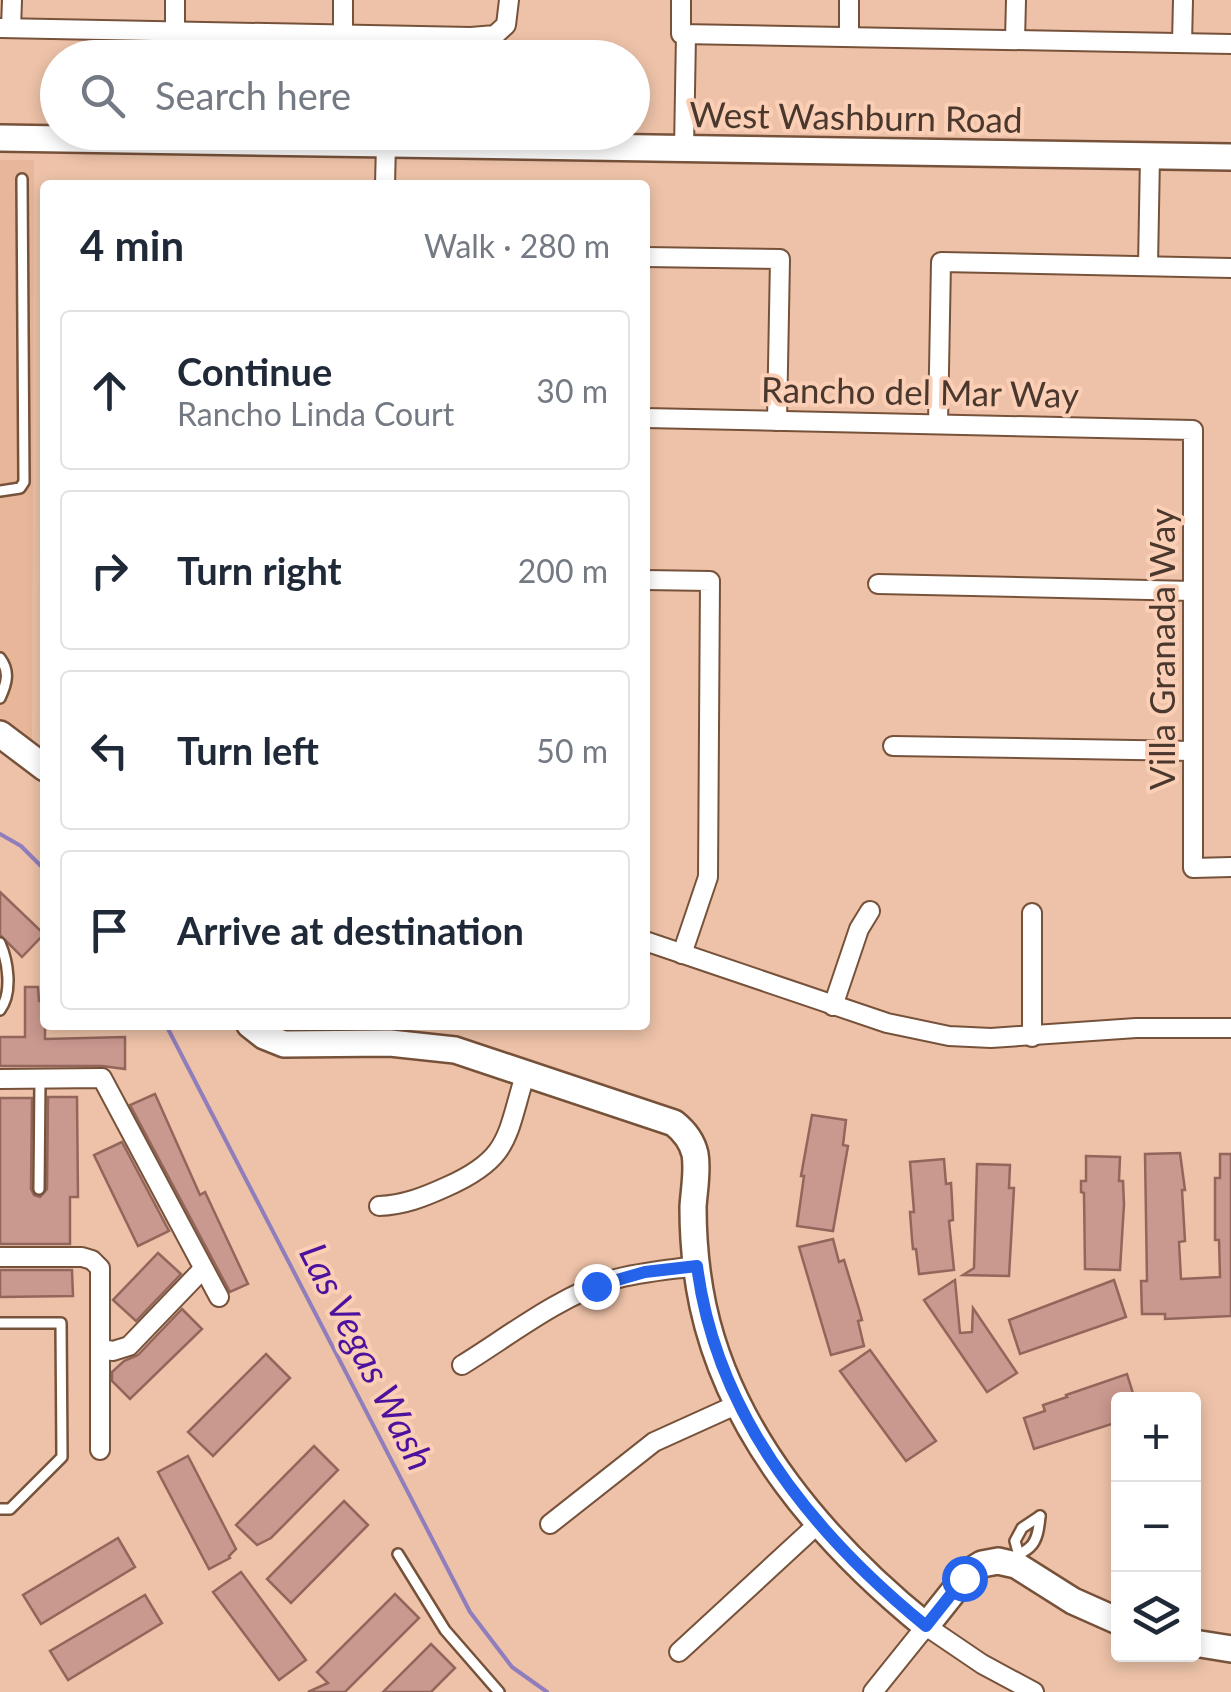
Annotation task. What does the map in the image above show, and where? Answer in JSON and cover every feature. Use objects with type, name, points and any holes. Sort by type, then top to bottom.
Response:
[{"type":"street","points":[[12,0],[6,28],[496,35],[506,25],[509,0]]},
{"type":"street","points":[[173,40],[175,0]]},
{"type":"street","points":[[343,0],[343,34]]},
{"type":"street","points":[[682,0],[684,148]]},
{"type":"street","points":[[848,37],[849,0]]},
{"type":"street","points":[[1015,40],[1016,0]]},
{"type":"street","points":[[1182,0],[1182,43]]},
{"type":"street","points":[[175,31],[178,40]]},
{"type":"street","points":[[684,34],[1231,44]]},
{"type":"street","name":"West Washburn Road","points":[[0,138],[40,138]]},
{"type":"street","name":"West Washburn Road","points":[[650,147],[1231,157]]},
{"type":"street","points":[[385,180],[386,150]]},
{"type":"street","points":[[1148,266],[1150,156]]},
{"type":"street","points":[[650,257],[780,260],[777,421]]},
{"type":"street","points":[[938,424],[941,262],[1231,268]]},
{"type":"street","name":"Rancho del Mar Way","points":[[650,418],[1194,430]]},
{"type":"street","name":"Villa Granada Way","points":[[1194,430],[1193,868],[1231,868]]},
{"type":"street","points":[[650,580],[710,581],[708,878],[682,954]]},
{"type":"street","points":[[878,584],[1193,591]]},
{"type":"street","points":[[0,734],[40,764]]},
{"type":"street","points":[[893,746],[1193,751]]},
{"type":"street","points":[[833,1006],[858,929],[870,911]]},
{"type":"street","points":[[1032,913],[1032,1037]]},
{"type":"street","points":[[650,943],[886,1023],[950,1036],[1032,1037],[1136,1028],[1231,1028]]},
{"type":"street","points":[[256,1030],[284,1044],[390,1043],[434,1046],[476,1055],[665,1119],[681,1129],[692,1145],[696,1164],[697,1266],[711,1336],[738,1404],[781,1476],[818,1523],[872,1579],[926,1626],[982,1664],[1034,1692]]},
{"type":"street","points":[[379,1206],[418,1199],[472,1176],[489,1164],[505,1140],[526,1072]]},
{"type":"street","points":[[0,1079],[102,1078],[219,1297]]},
{"type":"street","points":[[0,1257],[92,1260],[100,1268],[100,1450]]},
{"type":"street","points":[[462,1366],[596,1286],[645,1272],[697,1266]]},
{"type":"street","points":[[101,1349],[113,1351],[129,1346],[204,1269]]},
{"type":"street","points":[[550,1524],[654,1442],[738,1404]]},
{"type":"street","points":[[679,1652],[818,1523]]},
{"type":"street","points":[[873,1692],[969,1572],[1006,1559],[1074,1601],[1111,1618]]},
{"type":"street","points":[[1201,1644],[1231,1649]]},
{"type":"lane","points":[[0,491],[13,491],[24,482],[22,179]]},
{"type":"lane","points":[[0,658],[7,668],[0,698]]},
{"type":"lane","points":[[0,943],[7,961],[5,1004],[0,1010]]},
{"type":"lane","points":[[39,1189],[40,1078]]},
{"type":"lane","points":[[0,1323],[61,1323],[62,1428],[62,1457],[10,1509],[0,1510]]},
{"type":"lane","points":[[398,1554],[444,1630],[499,1692]]},
{"type":"shaded area","points":[[0,160],[34,160],[32,740],[0,719]]},
{"type":"building","points":[[0,892],[40,930],[40,938],[22,957],[0,935]]},
{"type":"building","points":[[25,987],[38,987],[40,1030],[45,1030],[45,1039],[125,1037],[125,1069],[0,1066],[0,1037],[25,1037]]},
{"type":"building","points":[[155,1094],[200,1195],[205,1192],[248,1284],[230,1292],[130,1105]]},
{"type":"building","points":[[48,1097],[77,1097],[78,1197],[70,1197],[70,1244],[0,1244],[0,1098],[32,1098],[31,1189],[40,1197],[47,1189]]},
{"type":"building","points":[[812,1115],[846,1120],[843,1145],[848,1146],[833,1231],[797,1226]]},
{"type":"building","points":[[122,1142],[169,1231],[138,1246],[94,1155]]},
{"type":"building","points":[[1180,1153],[1185,1190],[1185,1241],[1179,1242],[1181,1279],[1220,1277],[1219,1240],[1215,1240],[1215,1178],[1220,1178],[1220,1154],[1231,1154],[1231,1316],[1165,1319],[1165,1314],[1142,1314],[1141,1281],[1147,1281],[1145,1154]]},
{"type":"building","points":[[1086,1156],[1120,1157],[1119,1181],[1123,1181],[1124,1204],[1120,1270],[1085,1269],[1081,1181],[1086,1181]]},
{"type":"building","points":[[944,1159],[946,1184],[951,1183],[953,1220],[949,1221],[954,1270],[919,1274],[912,1239],[910,1162]]},
{"type":"building","points":[[977,1164],[1010,1165],[1009,1188],[1014,1188],[1009,1276],[963,1275],[974,1268]]},
{"type":"building","points":[[833,1239],[859,1309],[864,1346],[831,1355],[799,1247]]},
{"type":"building","points":[[158,1253],[181,1274],[136,1321],[113,1300]]},
{"type":"building","points":[[0,1270],[72,1270],[73,1296],[0,1297]]},
{"type":"building","points":[[955,1280],[960,1333],[972,1332],[973,1308],[1017,1373],[987,1392],[924,1300]]},
{"type":"building","points":[[1114,1280],[1126,1317],[1020,1354],[1009,1320]]},
{"type":"building","points":[[182,1309],[202,1329],[130,1399],[112,1381],[112,1372],[138,1355]]},
{"type":"building","points":[[870,1350],[936,1441],[906,1461],[840,1371]]},
{"type":"building","points":[[266,1354],[290,1378],[213,1456],[188,1432]]},
{"type":"building","points":[[1127,1374],[1133,1392],[1111,1392],[1111,1424],[1034,1449],[1024,1418],[1045,1411],[1043,1405]]},
{"type":"building","points":[[314,1446],[338,1470],[271,1538],[257,1545],[236,1525]]},
{"type":"building","points":[[188,1456],[236,1549],[230,1558],[209,1569],[158,1472]]},
{"type":"building","points":[[344,1501],[368,1525],[291,1603],[267,1579]]},
{"type":"building","points":[[118,1538],[135,1567],[41,1624],[23,1595]]},
{"type":"building","points":[[241,1572],[306,1660],[279,1680],[213,1592]]},
{"type":"building","points":[[395,1594],[419,1618],[345,1692],[308,1692],[328,1683],[317,1672]]},
{"type":"building","points":[[145,1595],[162,1623],[68,1680],[50,1651]]},
{"type":"building","points":[[431,1644],[455,1668],[431,1692],[383,1692]]},
{"type":"waterway","name":"Las Vegas Wash","points":[[0,834],[21,846],[40,865]]},
{"type":"waterway","name":"Las Vegas Wash","points":[[169,1030],[470,1612],[512,1667],[547,1692]]},
{"type":"route","points":[[596,1286],[645,1272],[697,1266],[711,1336],[730,1388],[762,1448],[818,1523],[872,1579],[926,1626],[964,1578]]}]
